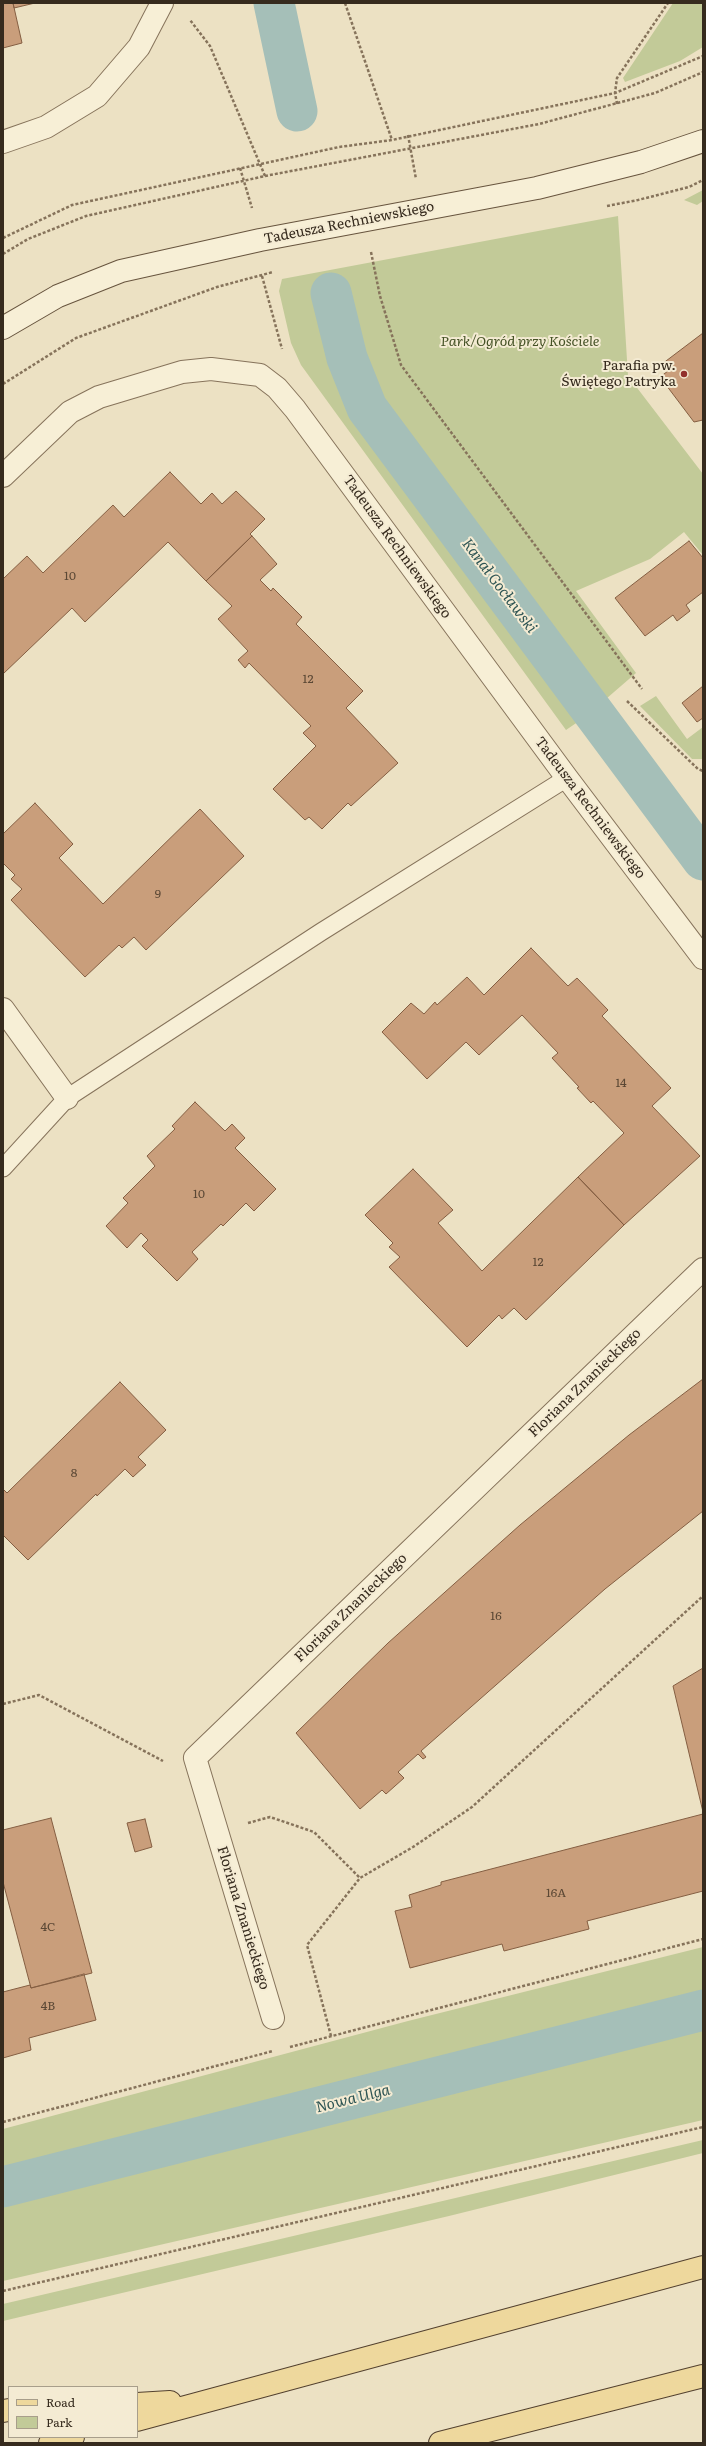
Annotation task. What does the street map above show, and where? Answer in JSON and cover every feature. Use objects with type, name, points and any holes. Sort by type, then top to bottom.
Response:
[{"type":"main road","points":[[138,2420],[217,2400],[703,2267]]},
{"type":"main road","points":[[440,2443],[703,2376]]},
{"type":"main road","points":[[138,2404],[217,2400]]},
{"type":"main road","points":[[50,2443],[69,2438]]},
{"type":"street","points":[[3,142],[46,127],[98,96],[139,47],[162,3]]},
{"type":"street","name":"Tadeusza Rechniewskiego","points":[[3,328],[58,296],[121,271],[260,240],[537,188],[642,162],[703,141]]},
{"type":"street","name":"Tadeusza Rechniewskiego","points":[[3,476],[70,412],[99,397],[182,372],[212,369],[260,375],[277,388],[295,409],[567,778],[703,958]]},
{"type":"street","points":[[3,1009],[67,1098]]},
{"type":"street","name":"Floriana Znanieckiego","points":[[273,2018],[195,1758],[703,1269]]},
{"type":"lane","points":[[3,1168],[67,1098],[321,932],[567,778]]},
{"type":"path","points":[[345,3],[392,140]]},
{"type":"path","points":[[617,104],[614,93],[617,78],[668,3]]},
{"type":"path","points":[[187,17],[210,46],[264,176]]},
{"type":"path","points":[[3,238],[72,205],[339,147],[392,140],[614,93],[703,56]]},
{"type":"path","points":[[3,254],[28,239],[86,216],[244,179],[539,124],[655,93],[703,72]]},
{"type":"path","points":[[240,168],[260,240]]},
{"type":"path","points":[[372,258],[380,296],[402,365],[642,689]]},
{"type":"path","points":[[3,384],[76,338],[217,287],[262,276]]},
{"type":"path","points":[[627,701],[698,769],[703,771]]},
{"type":"path","points":[[331,2036],[307,1945],[360,1878],[413,1847],[472,1807],[703,1596]]},
{"type":"path","points":[[3,1704],[39,1695],[202,1781]]},
{"type":"path","points":[[217,1830],[270,1817],[314,1832],[360,1878]]},
{"type":"path","points":[[285,2048],[703,1939]]},
{"type":"path","points":[[3,2122],[278,2050]]},
{"type":"path","points":[[3,2291],[703,2127]]},
{"type":"green space","points":[[673,3],[703,3],[703,47],[680,61],[625,82],[623,78]]},
{"type":"green space","points":[[703,190],[703,201],[697,205],[684,200]]},
{"type":"green space","name":"Park/Ogród przy Kościele","points":[[618,216],[628,376],[703,474],[703,555],[684,532],[650,559],[576,591],[636,673],[599,705],[385,418],[371,396],[354,356],[340,292],[325,294],[346,385],[359,408],[585,717],[566,730],[301,365],[291,343],[279,291],[282,279]]},
{"type":"green space","points":[[656,696],[687,739],[703,727],[703,759],[692,759],[640,706]]},
{"type":"green space","points":[[703,1947],[703,1993],[389,2069],[3,2168],[3,2129],[408,2021]]},
{"type":"green space","points":[[703,2027],[703,2120],[3,2281],[3,2199],[63,2186]]},
{"type":"green space","points":[[703,2140],[703,2153],[449,2216],[3,2321],[3,2304]]},
{"type":"building","points":[[3,3],[13,3],[22,43],[3,48]]},
{"type":"building","points":[[13,3],[35,3],[14,8]]},
{"type":"building","name":"Parafia pw. Świętego Patryka","points":[[703,333],[703,420],[694,422],[660,377],[668,371],[662,364]]},
{"type":"building","points":[[170,472],[201,504],[212,493],[222,504],[236,491],[265,519],[250,534],[252,536],[206,581],[168,542],[85,622],[72,608],[3,674],[3,579],[27,556],[43,573],[113,505],[124,517]]},
{"type":"building","points":[[252,536],[277,564],[260,580],[271,591],[273,588],[302,617],[296,624],[363,691],[346,708],[398,763],[351,806],[348,803],[322,829],[309,817],[305,820],[273,789],[316,746],[303,733],[311,726],[249,663],[245,668],[238,660],[248,651],[218,619],[232,606],[206,581]]},
{"type":"building","points":[[689,541],[703,558],[703,592],[686,605],[690,611],[677,621],[673,615],[645,636],[615,598]]},
{"type":"building","points":[[703,686],[703,718],[697,722],[682,703]]},
{"type":"building","points":[[35,803],[73,844],[59,858],[103,904],[200,809],[244,856],[146,950],[134,937],[122,948],[119,945],[85,977],[11,900],[22,889],[11,879],[15,875],[3,863],[3,834]]},
{"type":"building","points":[[531,948],[568,986],[577,978],[608,1010],[602,1016],[671,1088],[652,1106],[700,1156],[624,1225],[578,1177],[624,1133],[593,1101],[591,1103],[577,1088],[579,1087],[552,1058],[558,1053],[522,1015],[479,1055],[466,1042],[427,1079],[382,1032],[411,1003],[424,1014],[435,1002],[437,1005],[467,977],[484,995]]},
{"type":"building","points":[[195,1102],[225,1131],[232,1124],[245,1138],[235,1148],[276,1189],[254,1211],[246,1203],[223,1226],[221,1224],[192,1252],[198,1259],[177,1281],[142,1246],[148,1240],[141,1233],[127,1248],[106,1226],[128,1203],[123,1198],[155,1166],[147,1156],[175,1129],[172,1126]]},
{"type":"building","points":[[413,1169],[453,1210],[438,1223],[482,1271],[578,1177],[624,1225],[526,1320],[514,1308],[502,1319],[499,1315],[467,1347],[389,1267],[400,1257],[389,1247],[393,1243],[365,1215]]},
{"type":"building","points":[[703,1379],[703,1511],[605,1589],[421,1751],[426,1757],[423,1759],[418,1754],[398,1772],[404,1778],[386,1794],[382,1790],[360,1809],[296,1733],[388,1643],[520,1525],[629,1435]]},
{"type":"building","points":[[120,1382],[166,1430],[138,1457],[146,1465],[133,1477],[125,1469],[97,1496],[96,1494],[28,1560],[3,1535],[3,1489],[7,1493]]},
{"type":"building","points":[[703,1668],[703,1812],[673,1686]]},
{"type":"building","points":[[703,1814],[703,1891],[587,1921],[589,1929],[504,1951],[502,1944],[410,1968],[395,1911],[412,1907],[409,1895],[441,1885],[441,1882]]},
{"type":"building","points":[[51,1818],[92,1973],[31,1988],[3,1882],[3,1830]]},
{"type":"building","points":[[145,1819],[152,1847],[135,1852],[127,1823]]},
{"type":"building","points":[[84,1974],[96,2020],[29,2038],[31,2050],[3,2058],[3,1992],[30,1985],[31,1988]]},
{"type":"waterway","name":"Kanał Gocławski","points":[[274,3],[297,111]]},
{"type":"waterway","name":"Kanał Gocławski","points":[[331,293],[347,358],[367,408],[703,860]]},
{"type":"waterway","name":"Nowa Ulga","points":[[3,2187],[703,2010]]},
{"type":"place","name":"Parafia pw. Świętego Patryka","points":[[684,374]]}]
